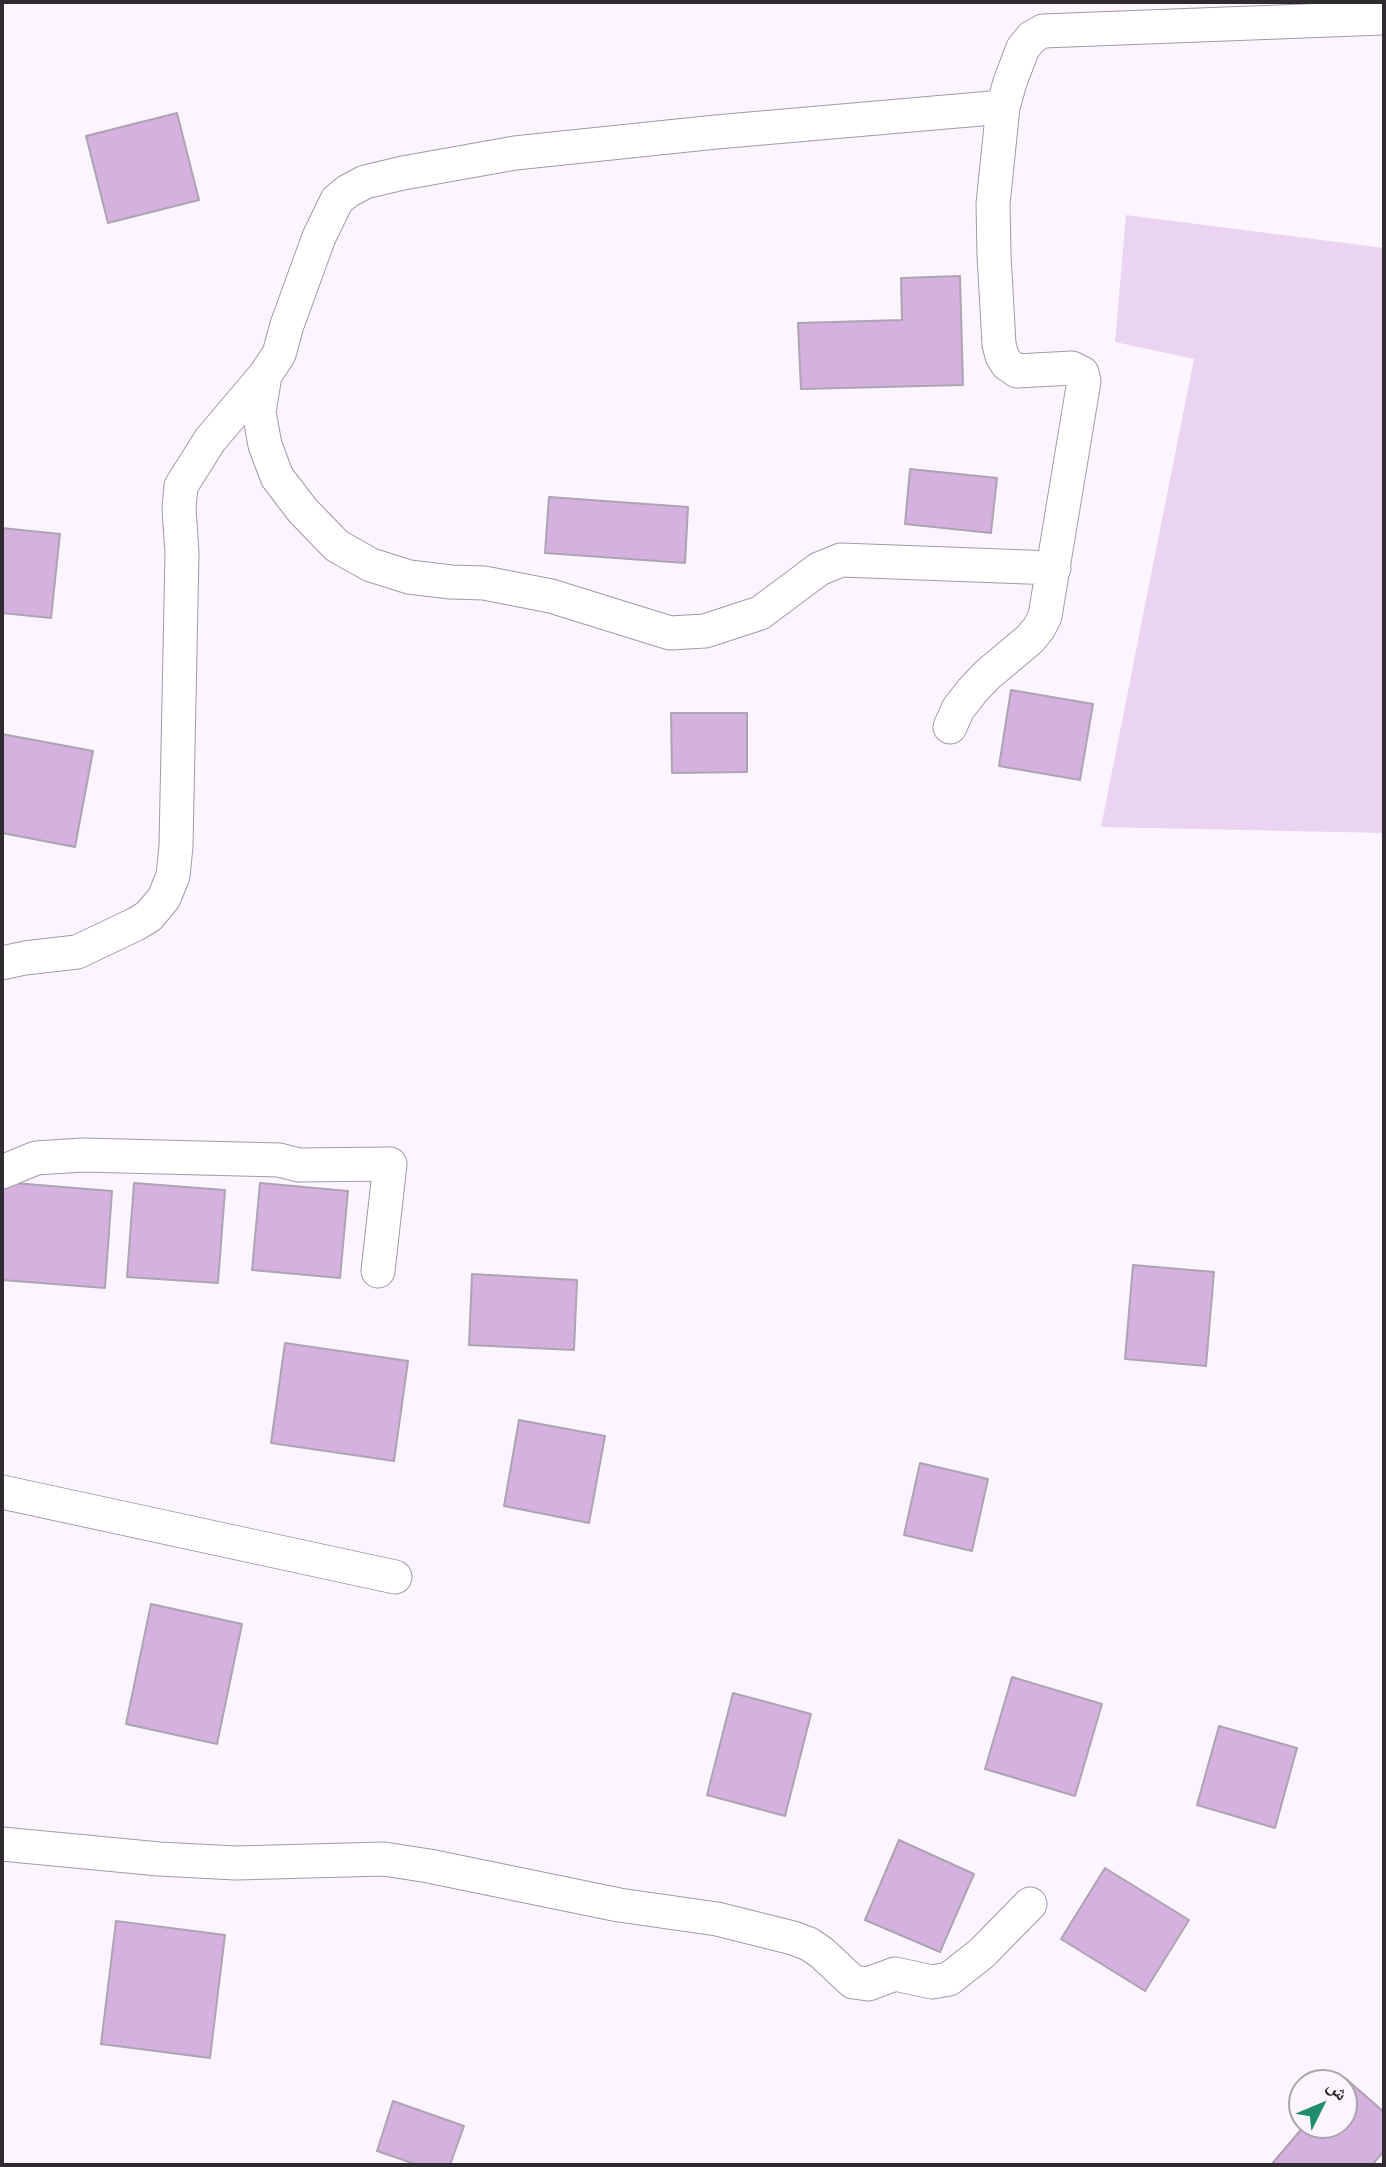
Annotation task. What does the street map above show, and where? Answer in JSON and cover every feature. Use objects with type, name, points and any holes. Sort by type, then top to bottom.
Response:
[{"type":"street","points":[[950,727],[958,709],[972,691],[1040,628],[1045,616],[1084,381],[1082,373],[1072,368],[1017,371],[1007,364],[999,344],[993,204],[1003,107],[1023,48],[1042,30],[1382,18]]},
{"type":"street","points":[[2,963],[77,952],[111,938],[149,916],[164,898],[169,887],[176,846],[182,567],[179,508],[181,486],[210,440],[265,375],[279,354],[296,300],[337,200],[365,182],[515,153],[1003,107]]},
{"type":"street","points":[[265,375],[259,412],[265,444],[277,477],[303,511],[337,546],[371,565],[409,577],[484,583],[551,596],[670,633],[705,631],[760,613],[819,569],[841,560],[1054,568]]},
{"type":"street","points":[[2,1172],[36,1158],[83,1155],[279,1160],[299,1165],[390,1164],[378,1271]]},
{"type":"street","points":[[2,1492],[395,1577]]},
{"type":"street","points":[[2,1844],[159,1859],[236,1863],[384,1859],[429,1866],[620,1905],[717,1919],[793,1938],[822,1953],[853,1982],[868,1984],[895,1974],[932,1982],[949,1979],[982,1953],[1030,1904]]},
{"type":"shaded area","points":[[1126,215],[1384,248],[1384,833],[1101,827],[1194,359],[1115,342]]},
{"type":"building","points":[[177,113],[199,200],[108,223],[86,136]]},
{"type":"building","points":[[960,276],[963,385],[801,389],[798,323],[902,320],[901,278]]},
{"type":"building","points":[[910,469],[997,478],[991,533],[905,524]]},
{"type":"building","points":[[549,497],[688,507],[685,563],[545,553]]},
{"type":"building","points":[[2,528],[60,534],[51,618],[2,613]]},
{"type":"building","points":[[1011,690],[1093,704],[1080,780],[999,766]]},
{"type":"building","points":[[671,713],[747,713],[747,772],[672,773]]},
{"type":"building","points":[[2,734],[93,751],[75,847],[2,833]]},
{"type":"building","points":[[2,1182],[112,1191],[105,1288],[2,1280]]},
{"type":"building","points":[[134,1183],[225,1190],[218,1283],[127,1277]]},
{"type":"building","points":[[260,1183],[348,1191],[340,1278],[252,1270]]},
{"type":"building","points":[[1133,1265],[1214,1272],[1206,1366],[1125,1359]]},
{"type":"building","points":[[472,1274],[577,1280],[574,1350],[469,1345]]},
{"type":"building","points":[[285,1343],[408,1361],[394,1461],[271,1443]]},
{"type":"building","points":[[519,1420],[605,1436],[589,1523],[504,1506]]},
{"type":"building","points":[[920,1463],[988,1479],[972,1551],[904,1535]]},
{"type":"building","points":[[151,1604],[242,1624],[217,1744],[126,1724]]},
{"type":"building","points":[[1012,1677],[1102,1704],[1075,1796],[985,1769]]},
{"type":"building","points":[[733,1693],[811,1714],[785,1816],[707,1795]]},
{"type":"building","points":[[1219,1726],[1297,1748],[1275,1828],[1197,1805]]},
{"type":"building","points":[[899,1840],[974,1874],[940,1952],[865,1920]]},
{"type":"building","points":[[1105,1868],[1189,1920],[1145,1991],[1061,1939]]},
{"type":"building","points":[[116,1921],[225,1935],[210,2058],[101,2044]]},
{"type":"building","points":[[1358,2089],[1384,2112],[1384,2151],[1372,2165],[1271,2165],[1293,2139],[1358,2139]]},
{"type":"building","points":[[393,2101],[464,2126],[450,2165],[418,2165],[377,2151]]}]
